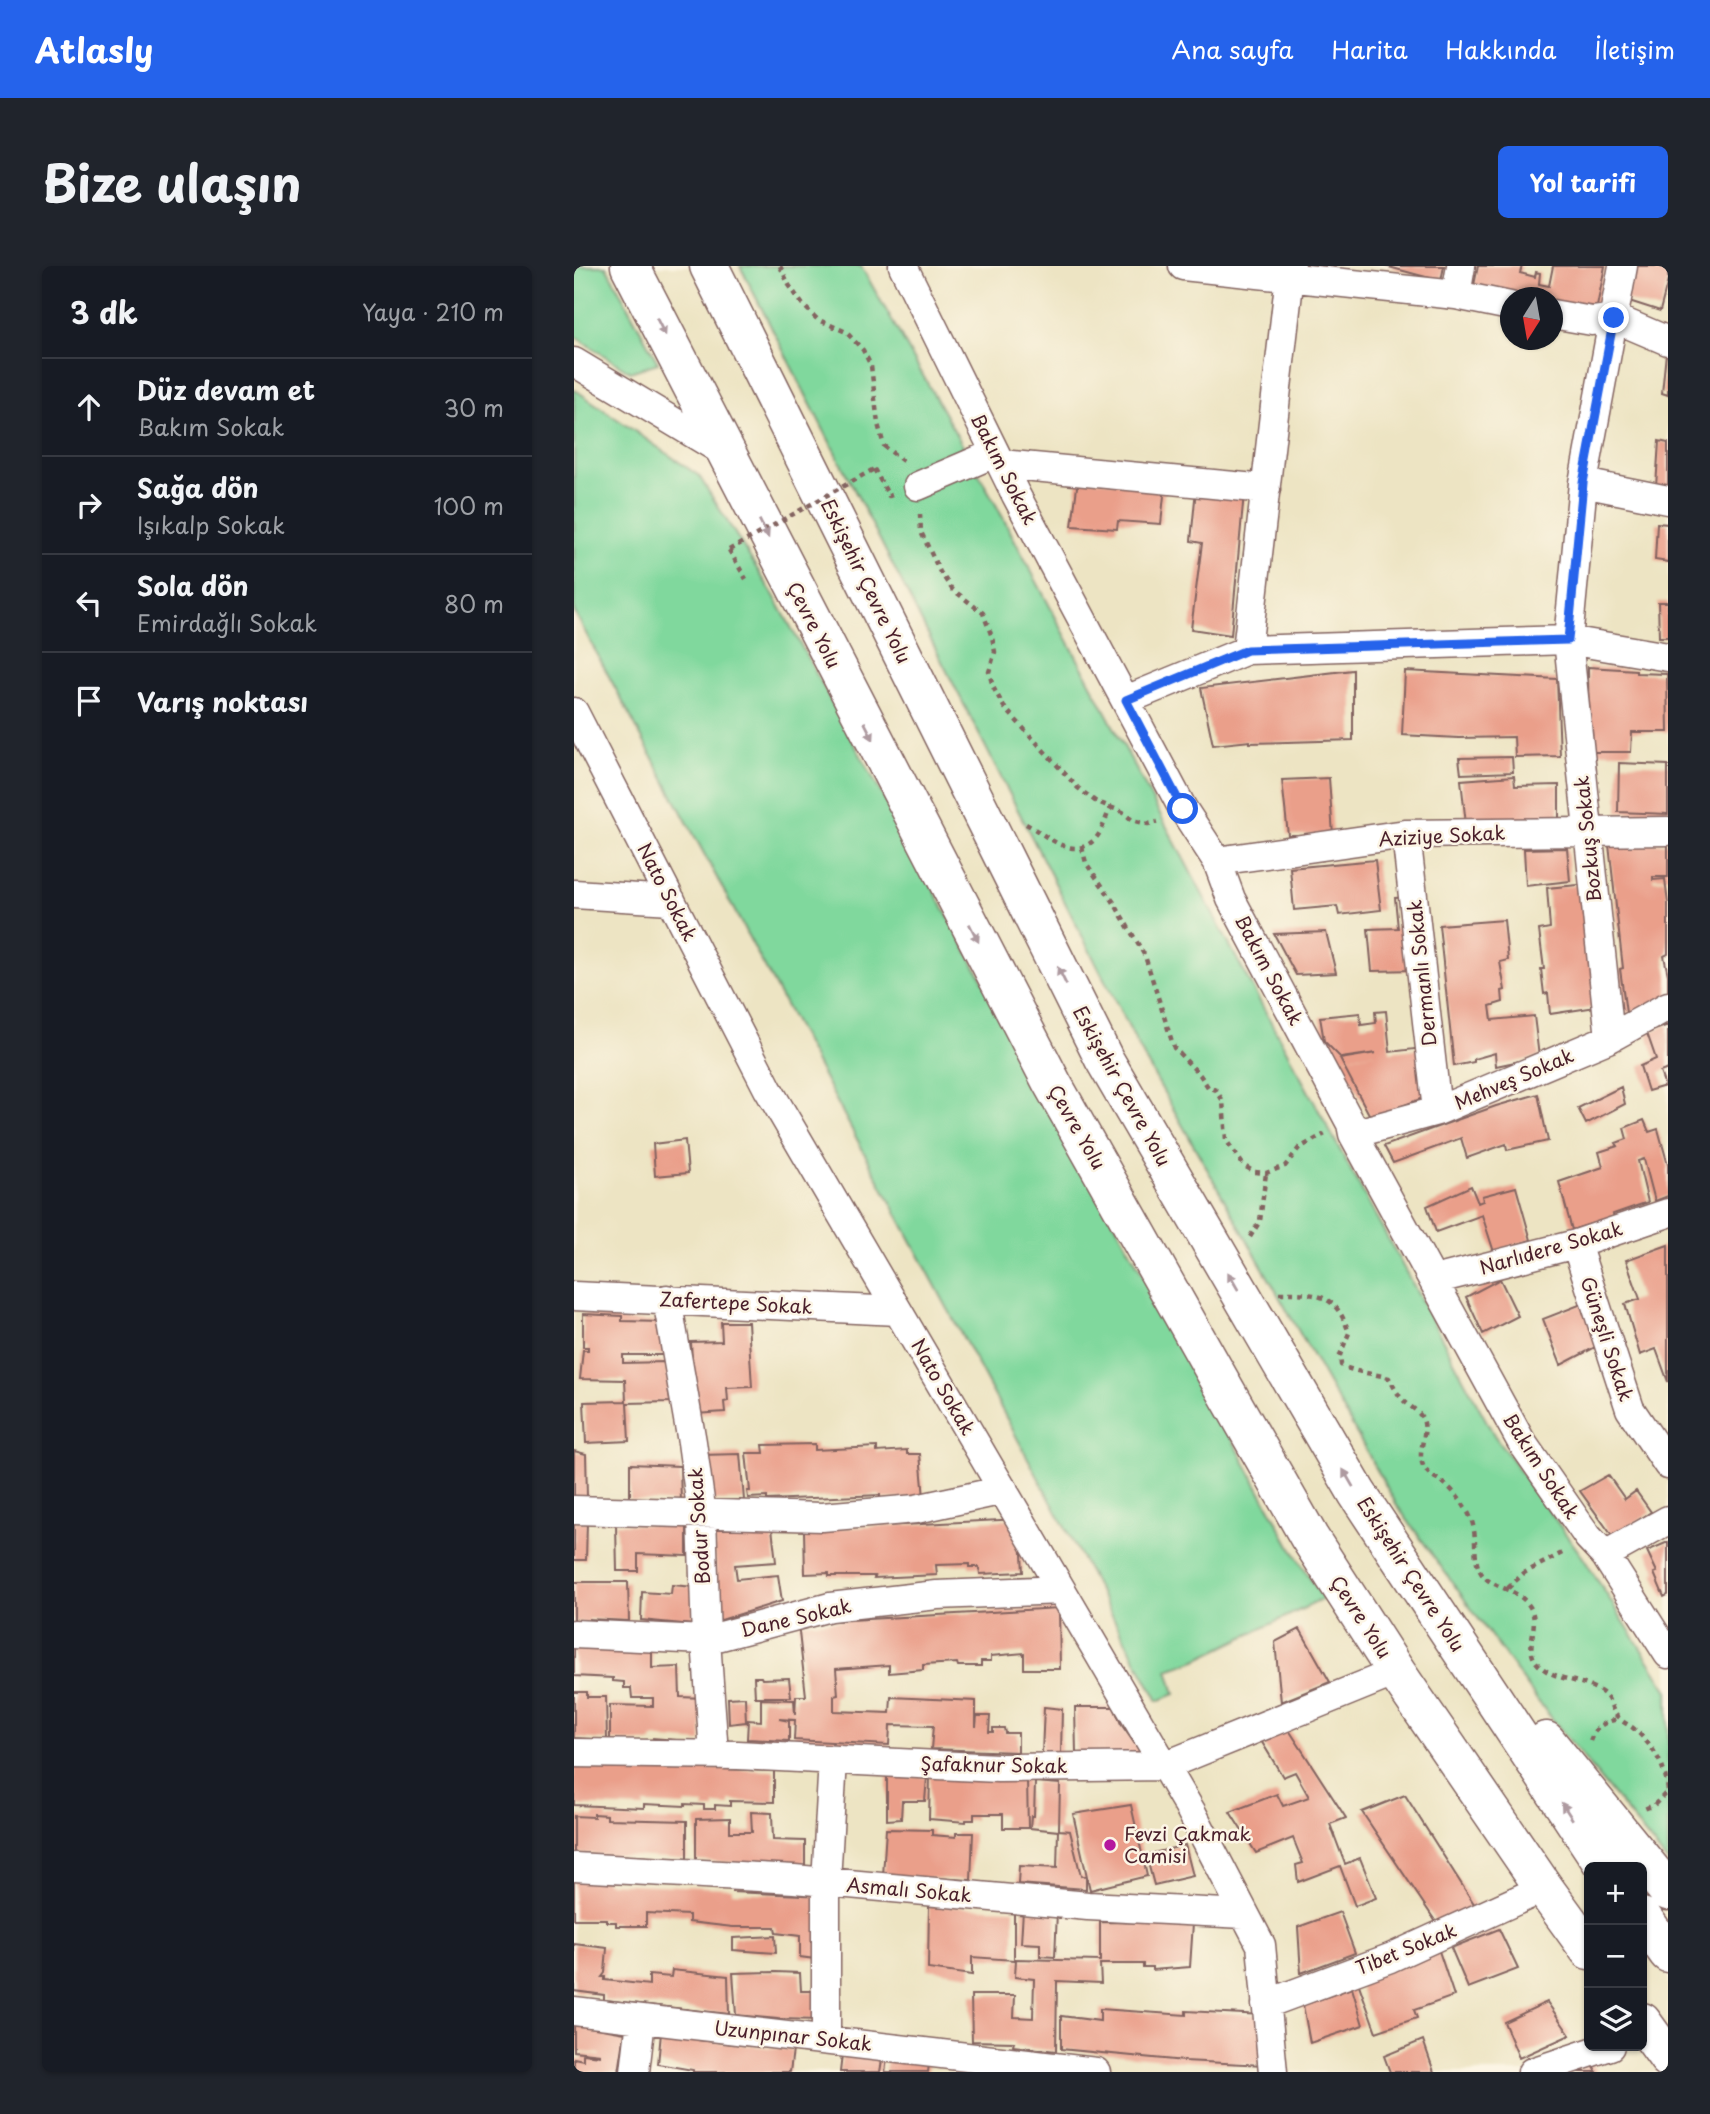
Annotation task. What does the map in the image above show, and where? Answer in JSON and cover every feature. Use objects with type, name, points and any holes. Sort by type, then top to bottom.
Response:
[{"type":"highway","name":"Çevre Yolu","points":[[630,266],[1052,1083],[1309,1537],[1396,1672],[1584,1943]]},
{"type":"highway","name":"Eskişehir Çevre Yolu","points":[[709,266],[1104,1059],[1357,1493],[1602,1862]]},
{"type":"highway","points":[[1472,1668],[1524,1714],[1668,1891]]},
{"type":"highway","points":[[1544,1888],[1584,1956]]},
{"type":"highway","points":[[1647,1924],[1668,1953]]},
{"type":"highway","points":[[1647,2029],[1668,2058]]},
{"type":"highway","points":[[1642,2051],[1654,2072]]},
{"type":"street","name":"Bakım Sokak","points":[[903,266],[998,458],[1183,809],[1217,861],[1231,899],[1521,1441],[1597,1546],[1668,1654]]},
{"type":"street","points":[[1183,266],[1291,271],[1500,304]]},
{"type":"street","points":[[1456,295],[1461,266]]},
{"type":"street","name":"Bozkuş Sokak","points":[[1610,1038],[1568,640],[1583,483],[1623,266]]},
{"type":"street","points":[[1247,650],[1291,271]]},
{"type":"street","points":[[1563,316],[1592,321],[1614,318],[1668,341]]},
{"type":"street","points":[[574,362],[724,452]]},
{"type":"street","points":[[918,485],[998,458],[1266,489]]},
{"type":"street","points":[[1583,483],[1668,500]]},
{"type":"street","points":[[1126,700],[1247,650],[1568,640],[1668,657]]},
{"type":"street","name":"Nato Sokak","points":[[574,712],[768,1089],[1191,1811],[1261,1945],[1273,2072]]},
{"type":"street","name":"Aziziye Sokak","points":[[1217,861],[1406,834],[1668,831]]},
{"type":"street","name":"Dermanlı Sokak","points":[[1406,834],[1437,1111]]},
{"type":"street","points":[[574,894],[671,900]]},
{"type":"street","name":"Mehveş Sokak","points":[[1352,1129],[1437,1111],[1610,1038],[1668,1006]]},
{"type":"street","name":"Narlıdere Sokak","points":[[1434,1280],[1576,1244],[1668,1213]]},
{"type":"street","name":"Güneşli Sokak","points":[[1576,1244],[1630,1409],[1668,1465]]},
{"type":"street","name":"Zafertepe Sokak","points":[[574,1296],[898,1311]]},
{"type":"street","name":"Bodur Sokak","points":[[667,1299],[702,1515],[706,1640],[714,1754]]},
{"type":"street","points":[[574,1510],[836,1516],[916,1509],[1004,1490]]},
{"type":"street","points":[[1597,1546],[1668,1520]]},
{"type":"street","name":"Dane Sokak","points":[[574,1634],[706,1640],[830,1607],[937,1595],[1061,1590]]},
{"type":"street","name":"Şafaknur Sokak","points":[[574,1753],[714,1754],[998,1768],[1164,1766],[1396,1672]]},
{"type":"street","points":[[826,2040],[826,1882],[833,1760]]},
{"type":"street","name":"Asmalı Sokak","points":[[574,1867],[826,1882],[1088,1906],[1244,1913]]},
{"type":"street","name":"Tibet Sokak","points":[[1266,2004],[1390,1958],[1544,1888]]},
{"type":"street","name":"Uzunpınar Sokak","points":[[574,2011],[1096,2072]]},
{"type":"street","points":[[635,2072],[641,2020]]},
{"type":"street","points":[[1532,2072],[1594,2051]]},
{"type":"path","points":[[780,266],[803,305],[817,319],[846,332],[863,350],[871,366],[876,414],[884,446],[918,475],[921,532],[940,572],[952,589],[983,613],[995,652],[989,672],[993,687],[1004,707],[1078,788],[1095,801],[1123,812],[1132,820],[1148,824],[1183,809]]},
{"type":"path","points":[[746,579],[729,550],[874,469],[889,496]]},
{"type":"path","points":[[1019,821],[1070,849],[1082,847],[1096,838],[1111,807]]},
{"type":"path","points":[[1082,847],[1086,863],[1113,901],[1145,956],[1174,1048],[1208,1087],[1216,1090],[1223,1101],[1226,1140],[1244,1166],[1255,1172],[1266,1173],[1285,1166],[1299,1148],[1324,1134],[1352,1129]]},
{"type":"path","points":[[1250,1237],[1260,1221],[1266,1173]]},
{"type":"path","points":[[1271,1293],[1317,1294],[1335,1304],[1349,1333],[1339,1355],[1341,1365],[1350,1370],[1366,1371],[1389,1378],[1404,1402],[1421,1416],[1425,1426],[1421,1461],[1427,1472],[1447,1486],[1471,1519],[1478,1568],[1485,1578],[1497,1586],[1508,1588],[1531,1608],[1535,1626],[1532,1655],[1536,1662],[1546,1672],[1595,1688],[1610,1698],[1618,1719],[1651,1746],[1667,1779],[1668,1791],[1654,1805],[1643,1809]]},
{"type":"path","points":[[1508,1588],[1524,1573],[1597,1546]]},
{"type":"green space","points":[[574,266],[606,266],[658,363],[630,372],[574,336]]},
{"type":"green space","points":[[740,266],[861,266],[994,501],[1494,1435],[1584,1559],[1668,1691],[1668,1863],[1537,1700],[1398,1507],[1145,1059]]},
{"type":"green space","points":[[574,389],[699,476],[774,596],[1293,1551],[1323,1599],[1196,1660],[1168,1670],[1175,1694],[1158,1701],[574,611]]},
{"type":"building","points":[[1385,266],[1444,266],[1441,281]]},
{"type":"building","points":[[1478,266],[1522,266],[1520,273],[1535,277],[1536,272],[1540,273],[1539,284],[1549,286],[1553,266],[1605,266],[1595,317],[1563,310],[1563,287],[1500,287],[1500,293],[1474,285]]},
{"type":"building","points":[[1635,266],[1668,266],[1668,280],[1660,311],[1626,300]]},
{"type":"building","points":[[1668,353],[1668,395],[1662,393]]},
{"type":"building","points":[[1659,441],[1668,443],[1668,489],[1656,487]]},
{"type":"building","points":[[1078,479],[1165,486],[1161,524],[1118,521],[1117,529],[1072,526]]},
{"type":"building","points":[[1196,489],[1244,493],[1231,635],[1191,629],[1202,543],[1191,541]]},
{"type":"building","points":[[1657,523],[1668,524],[1668,562],[1655,560]]},
{"type":"building","points":[[1658,602],[1668,602],[1668,637],[1659,637]]},
{"type":"building","points":[[1588,667],[1667,674],[1668,732],[1632,732],[1631,752],[1589,752]]},
{"type":"building","points":[[1353,670],[1353,740],[1250,741],[1213,745],[1201,688]]},
{"type":"building","points":[[1405,671],[1557,679],[1560,756],[1515,757],[1514,737],[1402,735]]},
{"type":"building","points":[[1512,757],[1513,772],[1461,774],[1459,758]]},
{"type":"building","points":[[1619,763],[1668,765],[1668,814],[1618,812]]},
{"type":"building","points":[[1514,776],[1515,786],[1559,785],[1559,819],[1466,824],[1461,780]]},
{"type":"building","points":[[1329,778],[1333,835],[1288,835],[1282,780]]},
{"type":"building","points":[[1668,843],[1668,877],[1653,877],[1653,880],[1665,879],[1668,954],[1664,956],[1668,975],[1668,997],[1626,1013],[1609,845]]},
{"type":"building","points":[[1567,848],[1570,881],[1526,886],[1524,849]]},
{"type":"building","points":[[1375,860],[1381,910],[1339,915],[1337,906],[1294,910],[1290,868]]},
{"type":"building","points":[[1588,884],[1596,1007],[1550,1014],[1548,993],[1544,994],[1539,930],[1550,928],[1547,888]]},
{"type":"building","points":[[1409,897],[1414,970],[1372,971],[1368,929],[1398,928],[1395,898]]},
{"type":"building","points":[[1504,920],[1508,960],[1500,962],[1505,990],[1502,991],[1503,1002],[1490,1006],[1492,1020],[1534,1016],[1539,1057],[1496,1066],[1495,1053],[1474,1059],[1474,1062],[1454,1066],[1439,925]]},
{"type":"building","points":[[1326,932],[1336,973],[1296,975],[1274,934]]},
{"type":"building","points":[[1386,1011],[1390,1052],[1423,1048],[1428,1096],[1371,1118],[1340,1059],[1376,1053],[1341,1058],[1324,1041],[1320,1017],[1360,1013],[1361,1025],[1376,1023],[1375,1012]]},
{"type":"building","points":[[1668,1025],[1668,1069],[1660,1072],[1665,1086],[1648,1091],[1640,1066],[1656,1059],[1647,1033]]},
{"type":"building","points":[[1621,1087],[1625,1104],[1586,1124],[1578,1108]]},
{"type":"building","points":[[1538,1094],[1548,1141],[1507,1150],[1506,1144],[1467,1158],[1461,1138],[1393,1163],[1384,1146],[1496,1106]]},
{"type":"building","points":[[1644,1120],[1649,1132],[1658,1129],[1668,1165],[1668,1196],[1655,1201],[1644,1159],[1638,1161],[1648,1202],[1613,1214],[1614,1217],[1572,1230],[1559,1182],[1603,1167],[1599,1152],[1618,1146],[1616,1143],[1627,1139],[1624,1128]]},
{"type":"building","points":[[685,1140],[688,1173],[655,1176],[653,1144]]},
{"type":"building","points":[[1471,1186],[1478,1203],[1483,1201],[1482,1196],[1516,1187],[1531,1240],[1494,1252],[1482,1215],[1436,1232],[1427,1206]]},
{"type":"building","points":[[1668,1245],[1668,1382],[1656,1349],[1640,1355],[1625,1304],[1640,1299],[1626,1260]]},
{"type":"building","points":[[1500,1279],[1518,1316],[1483,1334],[1466,1297]]},
{"type":"building","points":[[1592,1300],[1607,1341],[1561,1365],[1543,1319]]},
{"type":"building","points":[[583,1314],[622,1316],[622,1321],[662,1322],[665,1355],[623,1355],[623,1363],[666,1362],[670,1402],[627,1403],[629,1441],[586,1443],[584,1402],[626,1401],[625,1380],[580,1379],[583,1350],[588,1350],[588,1347],[583,1347]]},
{"type":"building","points":[[721,1322],[748,1322],[752,1387],[727,1388],[725,1412],[695,1414],[691,1342],[722,1341]]},
{"type":"building","points":[[815,1444],[815,1450],[877,1447],[877,1452],[907,1450],[907,1454],[920,1454],[924,1498],[880,1499],[880,1495],[767,1500],[767,1497],[748,1498],[747,1491],[750,1491],[746,1453],[764,1453],[763,1445]]},
{"type":"building","points":[[574,1451],[586,1454],[587,1497],[574,1497]]},
{"type":"building","points":[[740,1454],[744,1500],[706,1501],[700,1455]]},
{"type":"building","points":[[630,1464],[680,1466],[681,1503],[630,1500]]},
{"type":"building","points":[[1608,1475],[1625,1499],[1636,1491],[1651,1512],[1613,1537],[1580,1491]]},
{"type":"building","points":[[1020,1519],[1023,1572],[980,1574],[979,1567],[969,1567],[969,1564],[936,1565],[937,1575],[874,1578],[875,1576],[829,1576],[829,1573],[805,1574],[804,1530]]},
{"type":"building","points":[[574,1521],[587,1521],[586,1560],[574,1560]]},
{"type":"building","points":[[616,1524],[687,1526],[687,1556],[638,1554],[638,1571],[617,1571]]},
{"type":"building","points":[[772,1528],[776,1562],[735,1565],[737,1579],[778,1575],[782,1601],[718,1621],[714,1529]]},
{"type":"building","points":[[1668,1542],[1668,1595],[1664,1597],[1654,1573],[1657,1572],[1647,1551]]},
{"type":"building","points":[[574,1582],[628,1582],[629,1621],[589,1619],[589,1623],[574,1622]]},
{"type":"building","points":[[672,1585],[694,1587],[693,1625],[641,1620],[642,1592],[671,1594]]},
{"type":"building","points":[[1059,1608],[1060,1669],[1024,1669],[1024,1653],[991,1656],[991,1661],[981,1661],[981,1666],[958,1666],[957,1663],[923,1665],[923,1670],[889,1673],[889,1665],[836,1669],[838,1695],[834,1696],[834,1711],[890,1713],[891,1697],[976,1701],[976,1727],[977,1716],[990,1716],[989,1732],[993,1732],[993,1728],[1004,1728],[1005,1733],[1018,1733],[1018,1752],[931,1749],[933,1726],[890,1725],[889,1745],[794,1740],[795,1720],[779,1719],[789,1721],[789,1741],[747,1739],[748,1720],[761,1721],[761,1699],[794,1700],[795,1715],[796,1696],[806,1696],[798,1623]]},
{"type":"building","points":[[1300,1629],[1330,1682],[1281,1702],[1275,1642]]},
{"type":"building","points":[[574,1644],[652,1646],[652,1668],[679,1667],[680,1697],[703,1698],[701,1742],[653,1738],[652,1742],[610,1741],[610,1705],[653,1706],[653,1698],[632,1698],[631,1688],[624,1688],[624,1682],[613,1681],[613,1678],[574,1676]]},
{"type":"building","points":[[754,1677],[789,1678],[791,1697],[755,1697]]},
{"type":"building","points":[[574,1692],[587,1692],[587,1697],[606,1697],[607,1740],[574,1738]]},
{"type":"building","points":[[745,1697],[746,1722],[729,1724],[728,1698]]},
{"type":"building","points":[[1044,1707],[1062,1709],[1061,1753],[1042,1753]]},
{"type":"building","points":[[1075,1707],[1114,1707],[1121,1724],[1139,1750],[1138,1755],[1076,1753]]},
{"type":"building","points":[[1289,1730],[1346,1818],[1330,1824],[1345,1864],[1360,1858],[1376,1898],[1355,1906],[1340,1866],[1298,1882],[1296,1865],[1303,1863],[1293,1838],[1256,1853],[1230,1812],[1277,1794],[1283,1806],[1309,1797],[1295,1772],[1283,1777],[1260,1739]]},
{"type":"building","points":[[574,1763],[774,1771],[774,1802],[730,1801],[730,1806],[715,1805],[715,1809],[704,1809],[704,1805],[685,1804],[644,1804],[644,1808],[574,1805]]},
{"type":"building","points":[[887,1776],[927,1777],[925,1801],[902,1801],[901,1819],[887,1820]]},
{"type":"building","points":[[930,1776],[1027,1780],[1028,1828],[1003,1828],[1003,1814],[974,1814],[974,1820],[966,1822],[929,1819]]},
{"type":"building","points":[[1035,1782],[1060,1784],[1059,1830],[1070,1831],[1081,1876],[1086,1875],[1086,1889],[1018,1884],[1019,1866],[1057,1868],[1058,1831],[1030,1828],[1031,1816],[1034,1816]]},
{"type":"building","points":[[1405,1795],[1476,1907],[1436,1922],[1362,1812]]},
{"type":"building","name":"Fevzi Çakmak Camisi","points":[[1131,1805],[1147,1876],[1090,1890],[1073,1814]]},
{"type":"building","points":[[751,1812],[772,1813],[773,1840],[805,1841],[805,1868],[696,1860],[696,1819],[730,1818],[730,1832],[752,1832]]},
{"type":"building","points":[[594,1814],[607,1815],[607,1819],[687,1821],[687,1859],[574,1853],[574,1816],[594,1817]]},
{"type":"building","points":[[886,1829],[932,1830],[932,1835],[956,1837],[956,1833],[973,1833],[971,1880],[883,1876]]},
{"type":"building","points":[[1185,1845],[1193,1876],[1154,1885],[1146,1855]]},
{"type":"building","points":[[574,1879],[606,1880],[606,1883],[732,1888],[732,1892],[826,1896],[823,1960],[800,1957],[800,1936],[776,1933],[775,1927],[733,1927],[689,1922],[689,1915],[646,1913],[646,1926],[616,1926],[616,1922],[606,1922],[606,1919],[574,1919]]},
{"type":"building","points":[[929,1906],[1014,1909],[1014,1960],[972,1957],[972,1975],[928,1969]]},
{"type":"building","points":[[1023,1910],[1057,1912],[1055,1957],[1040,1956],[1040,1944],[1021,1943]]},
{"type":"building","points":[[1340,1912],[1355,1953],[1301,1973],[1298,1927]]},
{"type":"building","points":[[1100,1922],[1193,1923],[1190,1967],[1152,1970],[1152,1967],[1143,1967],[1143,1964],[1100,1964],[1101,1983],[1057,1981],[1056,2051],[1013,2046],[1014,2042],[972,2041],[971,1995],[1015,1995],[1014,2017],[1033,2018],[1034,1979],[1015,1977],[1016,1959],[1100,1961]]},
{"type":"building","points":[[1499,1929],[1518,1969],[1468,1988],[1451,1948]]},
{"type":"building","points":[[775,1936],[776,1953],[733,1950],[733,1938]]},
{"type":"building","points":[[574,1944],[607,1948],[605,1973],[602,1977],[605,1977],[605,1980],[649,1985],[649,1975],[671,1977],[672,1970],[728,1976],[729,2014],[604,2000],[604,1995],[574,1991]]},
{"type":"building","points":[[1439,1951],[1454,1996],[1414,2010],[1417,2018],[1376,2032],[1358,1982]]},
{"type":"building","points":[[733,1973],[800,1973],[801,1991],[821,1991],[821,2020],[736,2015]]},
{"type":"building","points":[[1352,1988],[1363,2025],[1310,2043],[1303,2005]]},
{"type":"building","points":[[1547,2002],[1570,2035],[1519,2058],[1504,2022]]},
{"type":"building","points":[[1100,2009],[1186,2015],[1186,2011],[1263,2015],[1264,2065],[1184,2061],[1061,2049],[1061,2016],[1100,2021]]},
{"type":"building","points":[[574,2024],[625,2033],[619,2072],[574,2072],[574,2058],[583,2060],[583,2054],[600,2054],[574,2051]]},
{"type":"building","points":[[661,2033],[698,2037],[698,2040],[793,2050],[790,2072],[693,2072],[658,2064]]},
{"type":"building","points":[[1423,2040],[1434,2072],[1390,2072],[1384,2056]]},
{"type":"building","points":[[842,2055],[882,2060],[880,2072],[840,2072]]},
{"type":"building","points":[[887,2059],[929,2064],[928,2072],[885,2072]]},
{"type":"building","points":[[1592,2064],[1597,2072],[1573,2072]]},
{"type":"place","name":"Fevzi Çakmak Camisi","points":[[1110,1845]]},
{"type":"route","points":[[1183,809],[1126,700],[1247,650],[1568,640],[1583,483],[1614,318]]}]
